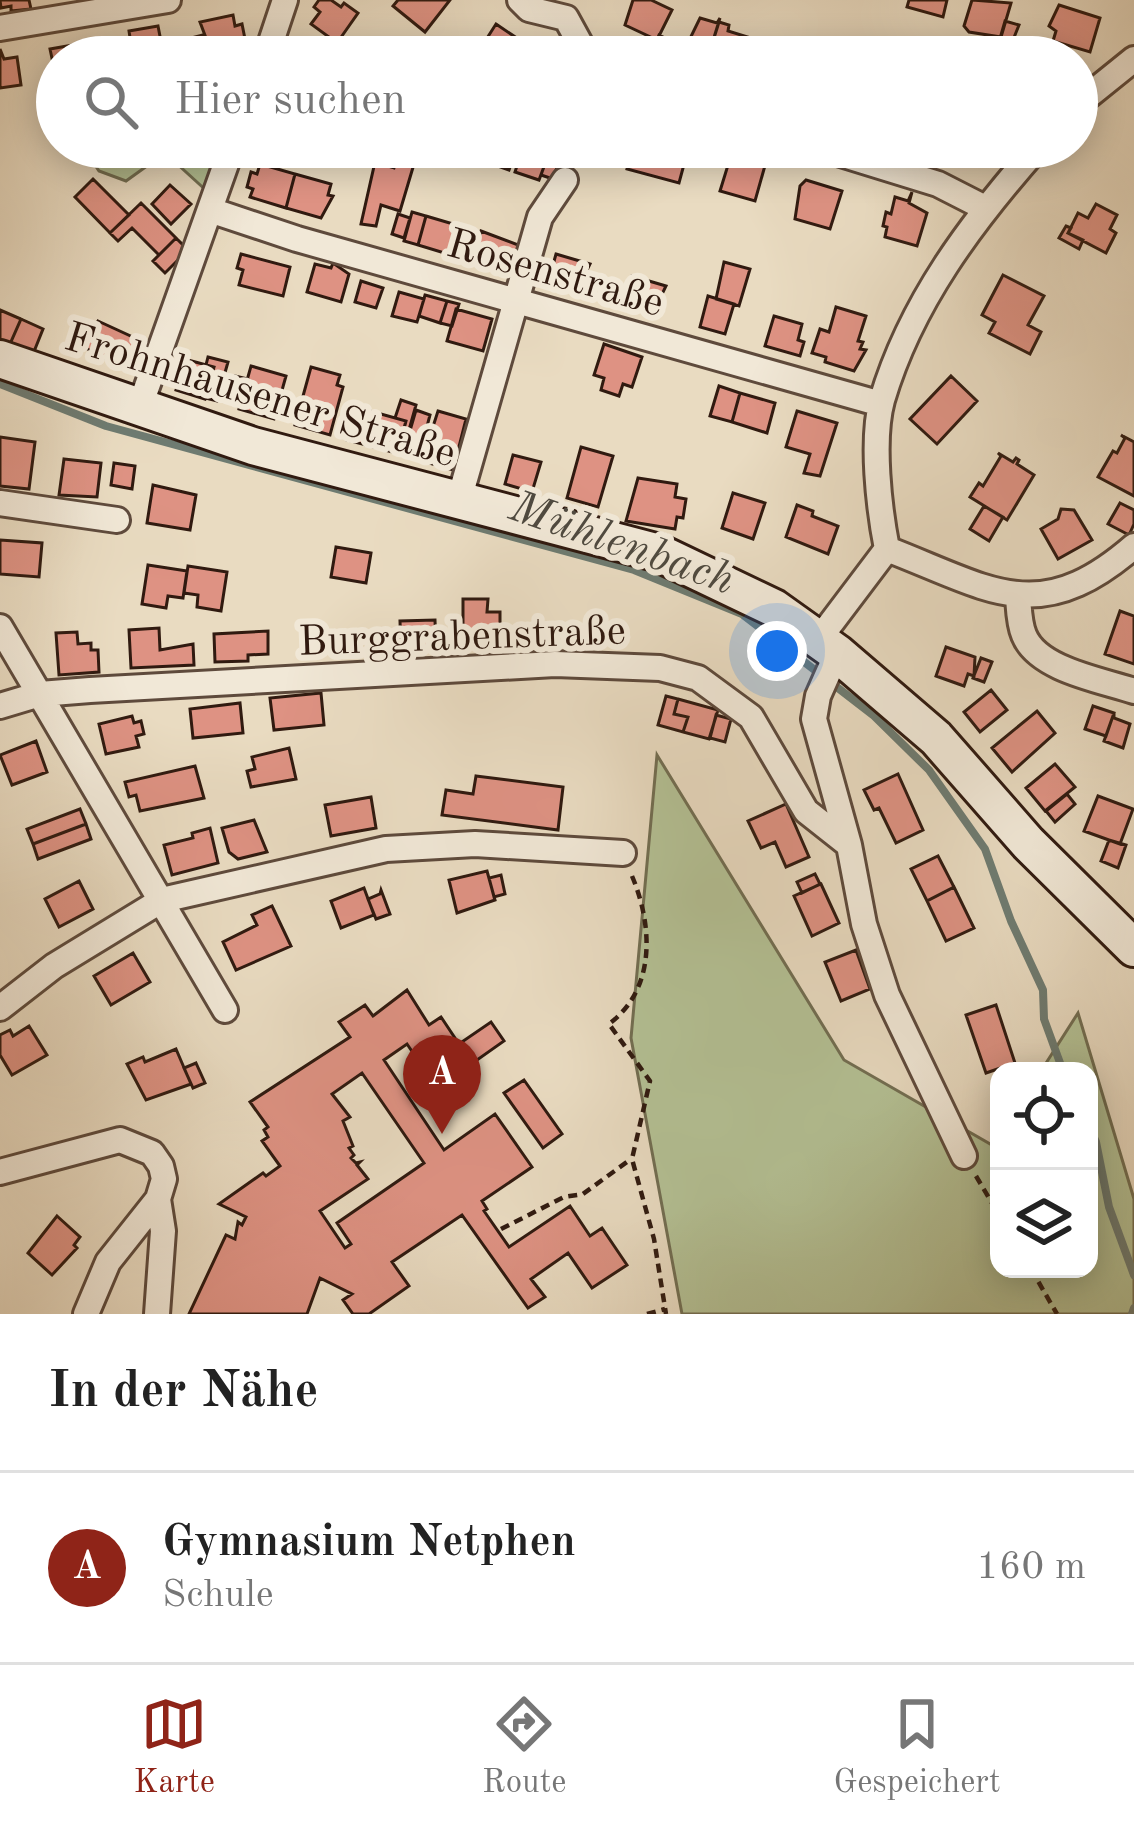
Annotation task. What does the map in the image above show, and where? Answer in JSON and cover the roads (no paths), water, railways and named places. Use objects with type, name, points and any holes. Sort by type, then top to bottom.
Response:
[{"type":"main road","name":"Frohnhausener Straße","points":[[0,359],[253,446],[689,565],[774,608],[828,646],[936,738],[1028,843],[1134,948]]},
{"type":"street","points":[[0,28],[168,0]]},
{"type":"street","points":[[273,36],[285,0]]},
{"type":"street","points":[[520,0],[529,9],[566,18],[576,36]]},
{"type":"street","points":[[1098,88],[1134,59]]},
{"type":"street","points":[[139,409],[225,168]]},
{"type":"street","points":[[886,168],[938,184],[985,208]]},
{"type":"street","points":[[964,1156],[887,995],[864,924],[849,845],[814,719],[828,646],[887,549],[878,500],[881,404],[920,310],[947,260],[1020,168]]},
{"type":"street","points":[[459,500],[540,217],[565,180]]},
{"type":"street","name":"Rosenstraße","points":[[210,210],[297,239],[881,404]]},
{"type":"street","points":[[0,503],[117,520]]},
{"type":"street","points":[[887,549],[1018,597],[1050,593],[1099,576],[1134,546]]},
{"type":"street","points":[[1018,597],[1023,633],[1032,649],[1061,666],[1134,691]]},
{"type":"street","points":[[0,627],[225,1010]]},
{"type":"street","name":"Burggrabenstraße","points":[[0,706],[40,694],[555,664],[660,668],[698,678],[751,717],[806,811],[849,845]]},
{"type":"street","points":[[0,1008],[54,966],[162,900],[386,849],[475,844],[623,853]]},
{"type":"street","points":[[0,1172],[120,1140],[152,1153],[161,1166],[164,1179],[158,1198],[108,1262],[86,1314]]},
{"type":"street","points":[[157,1314],[163,1264],[158,1198]]},
{"type":"waterway","name":"Mühlenbach","points":[[0,384],[106,426],[634,570],[742,614],[873,715],[929,770],[985,849],[1043,990],[1044,1019],[1060,1062]]},
{"type":"waterway","name":"Mühlenbach","points":[[1098,1152],[1109,1207],[1134,1275]]},
{"type":"waterway","name":"Mühlenbach","points":[[1132,1314],[1134,1308]]},
{"type":"place","name":"Gymnasium Netphen","points":[[442,1134]]}]
